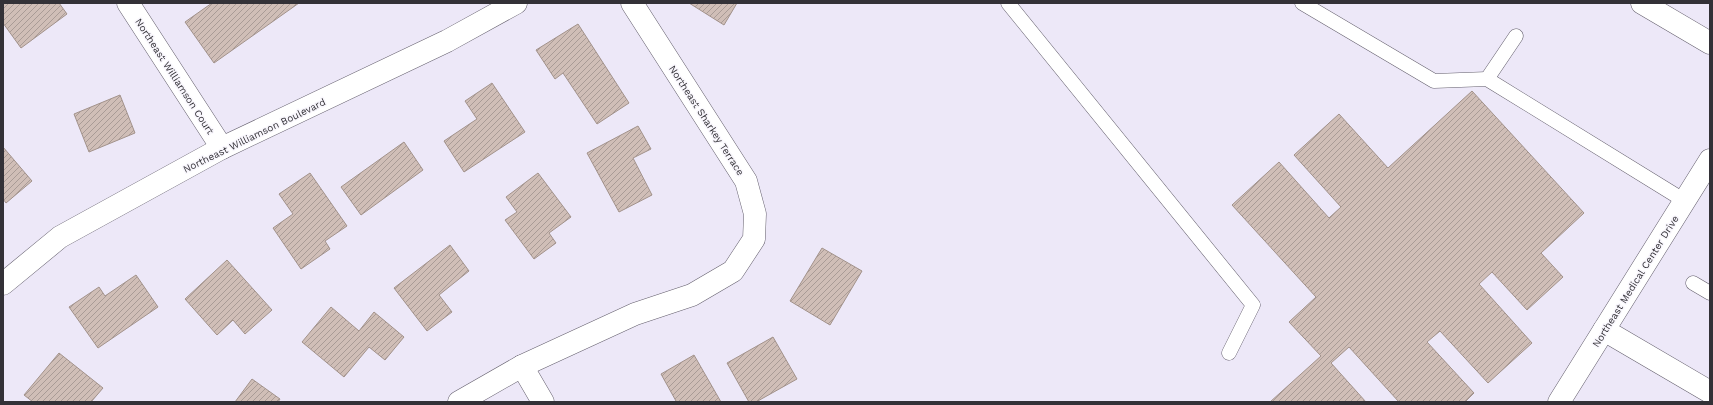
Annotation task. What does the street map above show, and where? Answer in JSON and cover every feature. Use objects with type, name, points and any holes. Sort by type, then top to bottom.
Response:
[{"type":"street","name":"Northeast Williamson Court","points":[[128,3],[222,148]]},
{"type":"street","name":"Northeast Williamson Boulevard","points":[[3,284],[60,237],[222,148],[447,42],[516,3]]},
{"type":"street","name":"Northeast Sharkey Terrace","points":[[459,402],[522,366],[635,314],[692,295],[733,271],[754,239],[755,214],[746,181],[632,3]]},
{"type":"street","points":[[1642,3],[1710,43]]},
{"type":"street","name":"Northeast Medical Center Drive","points":[[1559,402],[1710,160]]},
{"type":"street","points":[[1604,330],[1710,392]]},
{"type":"street","points":[[522,366],[543,402]]},
{"type":"lane","points":[[1008,3],[1253,305],[1229,353]]},
{"type":"lane","points":[[1302,3],[1434,81],[1487,79],[1685,201]]},
{"type":"lane","points":[[1487,79],[1516,36]]},
{"type":"lane","points":[[1693,283],[1710,293]]},
{"type":"building","points":[[3,3],[59,3],[67,14],[21,48],[3,23]]},
{"type":"building","points":[[212,3],[299,3],[214,63],[185,22]]},
{"type":"building","points":[[689,3],[737,3],[724,25]]},
{"type":"building","points":[[578,24],[629,103],[597,124],[563,73],[555,79],[536,50]]},
{"type":"building","points":[[492,83],[525,132],[464,172],[444,141],[477,119],[465,101]]},
{"type":"building","points":[[1472,91],[1584,213],[1541,253],[1563,277],[1527,310],[1492,272],[1479,284],[1532,343],[1488,383],[1440,331],[1427,342],[1474,393],[1465,402],[1399,402],[1349,347],[1331,363],[1366,402],[1270,402],[1321,356],[1289,322],[1316,297],[1232,205],[1279,162],[1329,218],[1341,207],[1294,155],[1339,114],[1388,168]]},
{"type":"building","points":[[120,95],[135,133],[89,152],[74,114]]},
{"type":"building","points":[[638,126],[651,149],[633,158],[652,195],[619,212],[587,153]]},
{"type":"building","points":[[404,142],[423,170],[361,215],[341,187]]},
{"type":"building","points":[[3,147],[32,181],[6,203],[3,199]]},
{"type":"building","points":[[310,173],[347,226],[325,241],[330,249],[301,269],[273,228],[293,214],[279,194]]},
{"type":"building","points":[[538,173],[571,217],[549,233],[556,243],[534,259],[505,220],[517,212],[506,197]]},
{"type":"building","points":[[450,245],[469,271],[439,295],[452,312],[427,331],[394,288]]},
{"type":"building","points":[[822,248],[862,271],[830,325],[790,301]]},
{"type":"building","points":[[227,260],[272,310],[245,334],[233,320],[217,335],[185,299]]},
{"type":"building","points":[[136,275],[158,307],[98,348],[69,307],[99,287],[105,296]]},
{"type":"building","points":[[331,307],[359,331],[374,312],[404,337],[385,360],[369,347],[344,377],[302,342]]},
{"type":"building","points":[[773,337],[797,379],[756,402],[749,402],[727,363]]},
{"type":"building","points":[[59,353],[103,388],[91,402],[33,402],[24,395]]},
{"type":"building","points":[[694,355],[721,402],[674,402],[676,401],[661,374]]},
{"type":"building","points":[[252,379],[280,399],[278,402],[235,402]]}]
